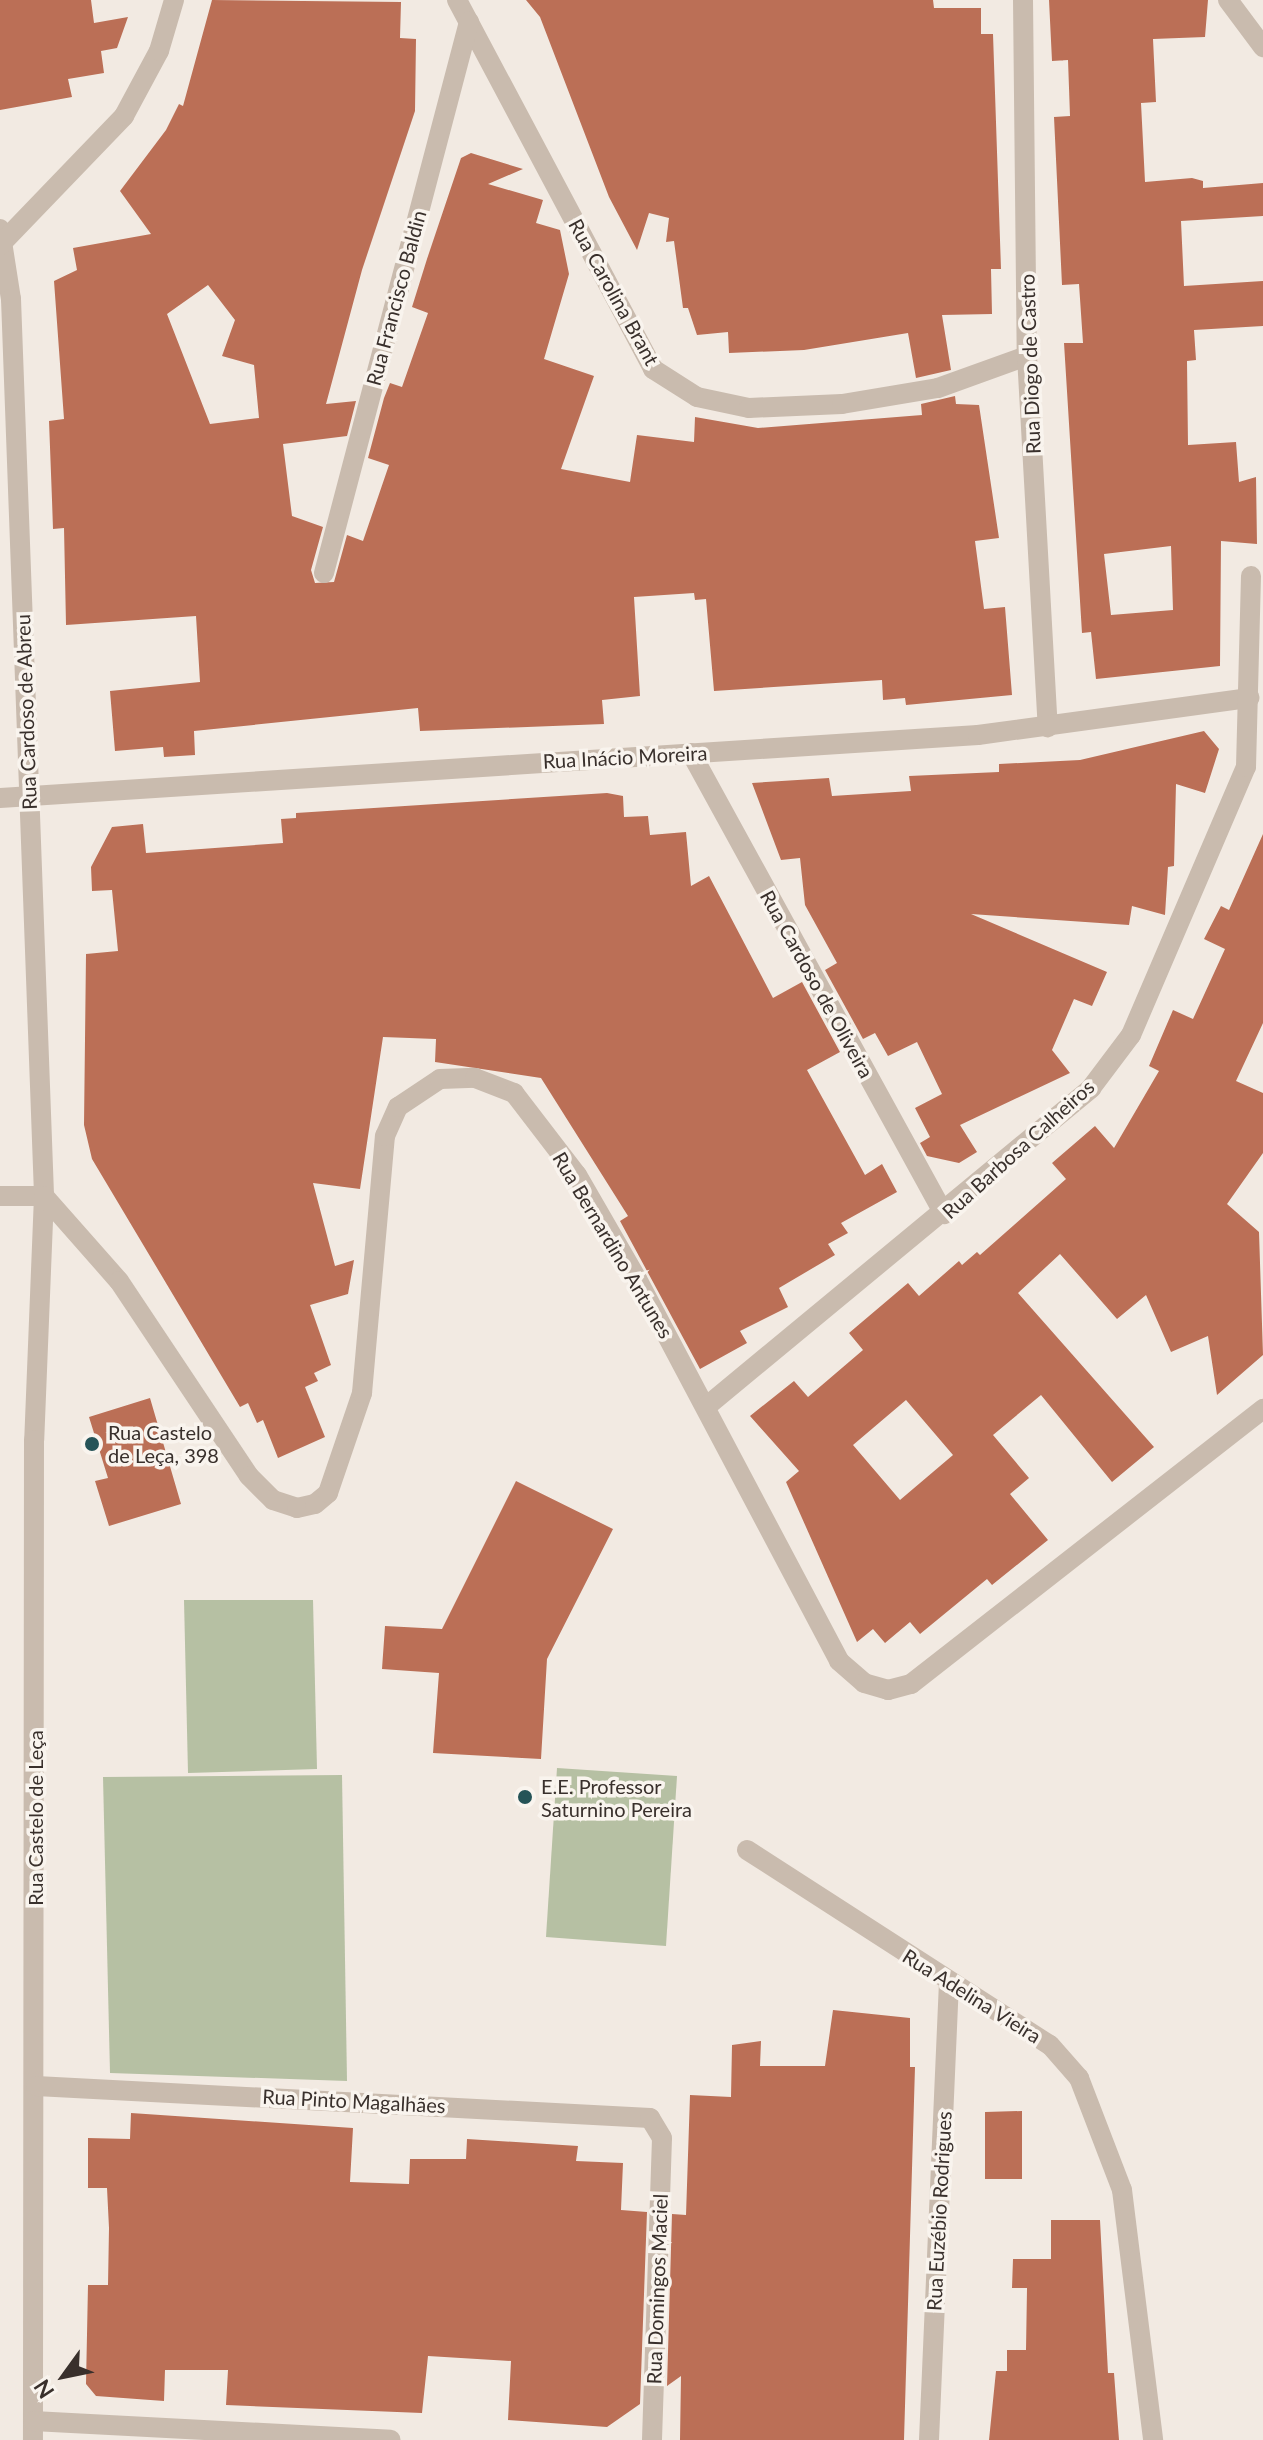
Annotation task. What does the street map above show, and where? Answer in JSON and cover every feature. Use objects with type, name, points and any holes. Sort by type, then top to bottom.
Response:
[{"type":"street","points":[[1,239],[124,116],[159,51],[174,0]]},
{"type":"street","name":"Rua Carolina Brant","points":[[457,0],[653,369],[697,397],[749,408],[842,404],[938,388],[1027,356]]},
{"type":"street","name":"Rua Diogo de Castro","points":[[1023,0],[1027,356],[1048,727]]},
{"type":"street","points":[[1228,0],[1263,47]]},
{"type":"street","name":"Rua Francisco Baldin","points":[[324,573],[469,22]]},
{"type":"street","name":"Rua Cardoso de Abreu","points":[[1,239],[11,299],[44,1196]]},
{"type":"street","name":"Rua Barbosa Calheiros","points":[[707,1406],[944,1214],[1091,1088],[1131,1035],[1246,767],[1251,576]]},
{"type":"street","name":"Rua Inácio Moreira","points":[[0,798],[29,793],[691,753],[1048,727],[1249,698]]},
{"type":"street","name":"Rua Cardoso de Oliveira","points":[[691,753],[944,1214]]},
{"type":"street","name":"Rua Bernardino Antunes","points":[[44,1196],[119,1281],[249,1476],[273,1500],[297,1508],[315,1504],[332,1484],[362,1393],[385,1136],[398,1107],[440,1079],[475,1078],[514,1093],[577,1175],[707,1406],[839,1661],[864,1683],[888,1690],[911,1684],[1263,1409]]},
{"type":"street","points":[[0,1196],[44,1196]]},
{"type":"street","name":"Rua Castelo de Leça","points":[[33,2430],[36,2086],[34,1440],[44,1196]]},
{"type":"street","name":"Rua Adelina Vieira","points":[[747,1850],[949,1983],[1050,2045],[1079,2078],[1122,2190],[1153,2440]]},
{"type":"street","name":"Rua Euzébio Rodrigues","points":[[929,2440],[949,1983]]},
{"type":"street","name":"Rua Pinto Magalhães","points":[[36,2086],[632,2114],[650,2118],[662,2138]]},
{"type":"street","name":"Rua Domingos Maciel","points":[[652,2440],[662,2138]]},
{"type":"street","points":[[33,2430],[390,2440]]},
{"type":"green space","points":[[184,1600],[313,1600],[317,1769],[188,1773]]},
{"type":"green space","points":[[557,1768],[677,1776],[666,1946],[546,1937]]},
{"type":"green space","points":[[342,1775],[347,2081],[110,2073],[103,1777]]},
{"type":"building","points":[[0,0],[91,0],[94,23],[128,17],[117,48],[101,51],[104,73],[68,79],[72,97],[0,110]]},
{"type":"building","points":[[212,0],[401,2],[400,38],[416,39],[415,111],[362,270],[326,404],[356,401],[347,436],[283,444],[292,516],[323,527],[311,570],[315,583],[334,582],[347,535],[363,541],[389,465],[368,458],[384,398],[390,383],[402,387],[428,313],[412,307],[461,158],[471,153],[523,169],[488,184],[543,200],[536,223],[560,230],[569,274],[544,359],[594,376],[561,469],[630,482],[637,435],[694,442],[695,417],[758,428],[922,415],[921,404],[955,396],[956,404],[979,405],[999,538],[975,541],[984,609],[1005,607],[1012,695],[906,705],[905,698],[883,700],[882,680],[714,691],[706,599],[695,600],[694,593],[634,597],[640,696],[602,700],[604,724],[420,731],[418,708],[194,731],[195,755],[164,757],[163,747],[115,751],[110,691],[200,682],[196,616],[66,625],[64,528],[53,529],[49,421],[64,419],[54,281],[77,270],[73,248],[151,234],[120,191],[166,130],[179,104],[183,106]],"holes":[[[208,285],[235,320],[222,356],[254,365],[259,418],[210,424],[167,314]]]},
{"type":"building","points":[[526,0],[933,0],[934,8],[981,8],[981,34],[993,34],[1001,269],[991,269],[992,314],[942,315],[951,370],[916,378],[908,333],[804,350],[729,353],[728,332],[697,335],[688,308],[683,308],[674,241],[666,242],[669,218],[649,213],[637,250],[609,197],[540,17]]},
{"type":"building","points":[[1049,0],[1208,0],[1205,37],[1153,39],[1156,102],[1141,103],[1145,182],[1192,178],[1203,181],[1203,188],[1263,183],[1263,216],[1181,221],[1184,286],[1263,281],[1263,326],[1194,330],[1196,360],[1187,361],[1188,445],[1236,442],[1239,482],[1256,477],[1257,544],[1221,541],[1220,666],[1096,679],[1091,632],[1082,633],[1064,343],[1083,343],[1079,284],[1062,285],[1054,117],[1070,116],[1068,60],[1052,61]],"holes":[[[1171,546],[1173,610],[1111,615],[1104,554]]]},
{"type":"building","points":[[1204,731],[1219,749],[1205,793],[1176,784],[1174,866],[1168,867],[1165,915],[1132,906],[1129,925],[971,914],[1107,972],[1092,1006],[1074,999],[1052,1050],[1070,1073],[960,1125],[977,1152],[959,1163],[927,1156],[920,1143],[930,1137],[915,1108],[942,1094],[917,1042],[888,1056],[875,1033],[863,1039],[825,970],[837,963],[805,905],[800,858],[781,860],[752,783],[829,778],[832,796],[911,791],[909,776],[999,772],[999,764],[1080,760]]},
{"type":"building","points":[[607,793],[623,796],[624,817],[648,816],[650,835],[686,832],[691,886],[709,876],[773,998],[802,982],[840,1052],[807,1070],[865,1175],[882,1164],[897,1192],[841,1223],[848,1233],[828,1244],[835,1255],[779,1288],[788,1307],[740,1331],[747,1343],[700,1369],[620,1221],[628,1216],[541,1078],[435,1062],[436,1039],[383,1037],[360,1189],[313,1183],[335,1266],[354,1260],[348,1294],[310,1305],[331,1365],[314,1373],[318,1381],[305,1387],[325,1437],[278,1458],[263,1420],[257,1423],[248,1403],[240,1407],[92,1159],[84,1125],[86,954],[118,951],[112,890],[92,891],[91,867],[112,827],[143,824],[146,853],[283,843],[281,819],[296,818],[296,813]]},
{"type":"building","points":[[1263,834],[1263,1023],[1236,1081],[1263,1093],[1263,1153],[1227,1204],[1259,1232],[1263,1355],[1217,1395],[1208,1336],[1171,1352],[1146,1295],[1117,1319],[1060,1254],[1018,1293],[1154,1447],[1112,1482],[1041,1395],[993,1435],[1029,1478],[1010,1494],[1048,1540],[992,1585],[987,1579],[920,1634],[910,1622],[885,1643],[873,1629],[857,1642],[786,1482],[799,1471],[750,1416],[794,1381],[808,1397],[863,1350],[849,1333],[908,1283],[919,1296],[959,1261],[962,1265],[977,1252],[980,1255],[1066,1179],[1052,1163],[1095,1126],[1114,1148],[1159,1071],[1149,1066],[1173,1010],[1193,1019],[1225,949],[1204,939],[1221,906],[1229,910]],"holes":[[[906,1400],[953,1455],[900,1500],[853,1445]]]},
{"type":"building","points":[[150,1398],[181,1504],[109,1526],[95,1481],[108,1478],[89,1417]]},
{"type":"building","points":[[516,1481],[613,1529],[547,1659],[541,1759],[433,1753],[439,1673],[382,1669],[385,1626],[442,1629]]},
{"type":"building","points":[[833,2010],[910,2018],[910,2067],[915,2067],[904,2440],[680,2440],[681,2376],[667,2386],[672,2214],[686,2215],[690,2095],[731,2097],[732,2045],[761,2041],[760,2066],[825,2066]]},
{"type":"building","points":[[1022,2111],[1022,2179],[985,2179],[985,2112]]},
{"type":"building","points":[[131,2113],[353,2128],[350,2182],[409,2184],[410,2159],[466,2159],[467,2139],[578,2146],[576,2161],[623,2163],[621,2210],[647,2212],[640,2404],[607,2427],[508,2420],[511,2361],[428,2356],[422,2413],[226,2405],[228,2370],[165,2370],[164,2401],[96,2396],[86,2384],[88,2285],[108,2285],[109,2228],[107,2188],[88,2188],[88,2138],[130,2139]]},
{"type":"building","points":[[1051,2220],[1100,2220],[1108,2373],[1114,2373],[1119,2440],[989,2440],[996,2371],[1007,2371],[1007,2350],[1026,2350],[1027,2288],[1012,2288],[1013,2259],[1051,2259]]},
{"type":"place","name":"Rua Castelo de Leça, 398","points":[[92,1444]]},
{"type":"place","name":"E.E. Professor Saturnino Pereira","points":[[525,1797]]}]
